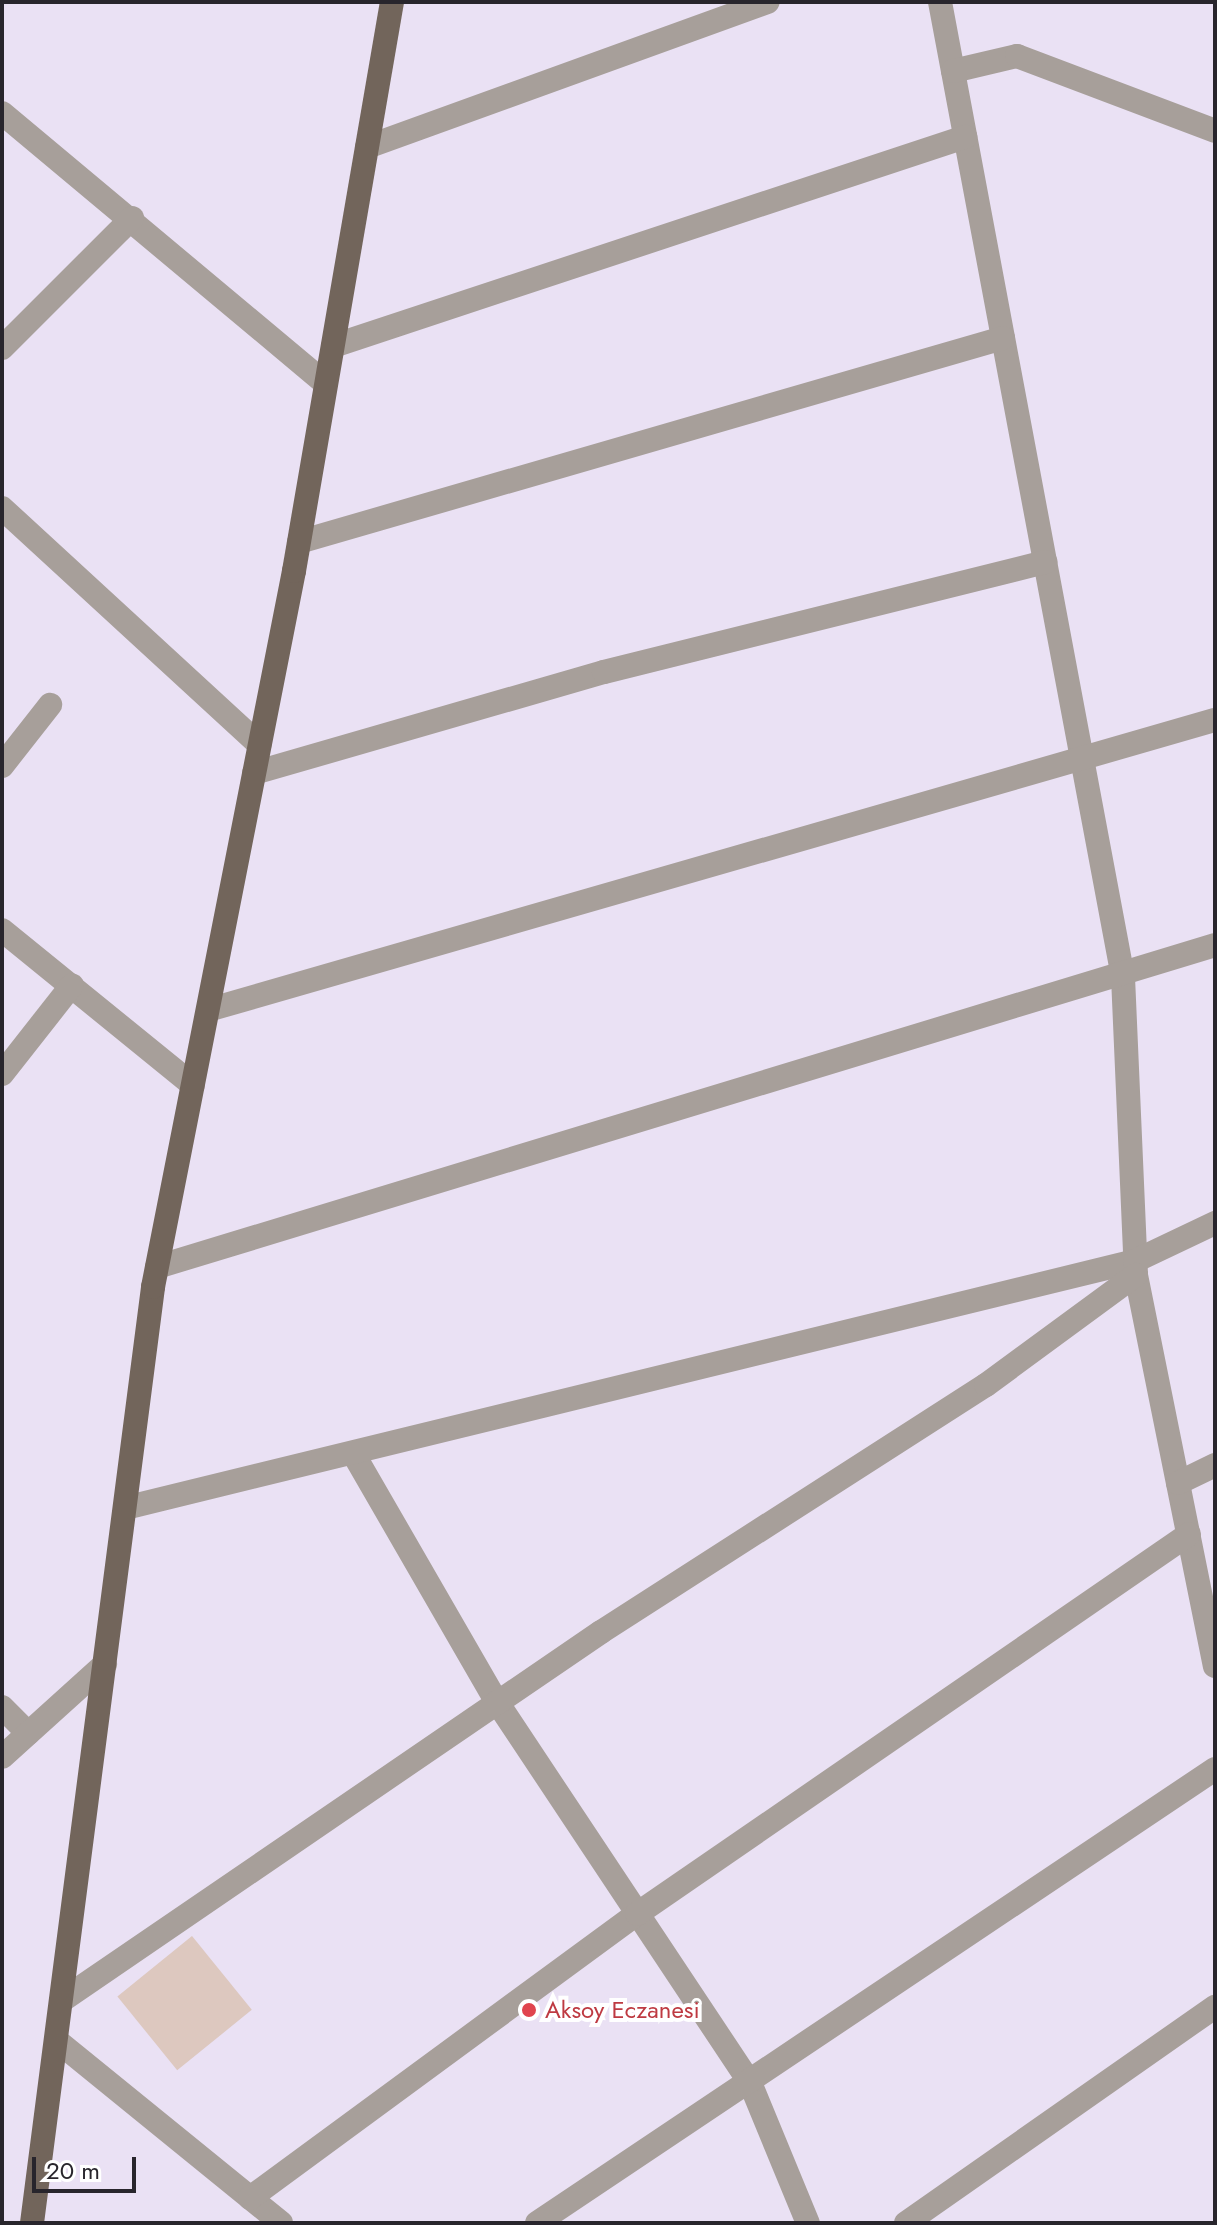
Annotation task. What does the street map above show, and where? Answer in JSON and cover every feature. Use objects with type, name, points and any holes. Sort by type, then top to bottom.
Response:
[{"type":"main road","points":[[32,2223],[157,1267],[299,542],[392,2]]},
{"type":"street","points":[[367,147],[768,2]]},
{"type":"street","points":[[940,2],[1123,977],[1136,1268],[1215,1666]]},
{"type":"street","points":[[953,71],[1017,56],[1215,131]]},
{"type":"street","points":[[2,113],[132,218],[326,384]]},
{"type":"street","points":[[333,346],[965,137]]},
{"type":"street","points":[[2,348],[132,218]]},
{"type":"street","points":[[299,542],[1003,338]]},
{"type":"street","points":[[2,508],[260,745]]},
{"type":"street","points":[[254,773],[604,672],[1045,562]]},
{"type":"street","points":[[2,766],[50,705]]},
{"type":"street","points":[[208,1010],[1215,720]]},
{"type":"street","points":[[2,930],[193,1085]]},
{"type":"street","points":[[157,1267],[1123,977],[1215,945]]},
{"type":"street","points":[[2,1074],[72,985]]},
{"type":"street","points":[[61,2001],[497,1702],[986,1385],[1136,1268],[1215,1223]]},
{"type":"street","points":[[125,1508],[1136,1268]]},
{"type":"street","points":[[353,1453],[497,1702],[751,2085],[808,2223]]},
{"type":"street","points":[[1178,1483],[1215,1465]]},
{"type":"street","points":[[250,2198],[637,1914],[1189,1534]]},
{"type":"street","points":[[2,1757],[105,1664]]},
{"type":"street","points":[[2,1707],[28,1733]]},
{"type":"street","points":[[537,2223],[751,2085],[1215,1769]]},
{"type":"street","points":[[906,2223],[1215,2007]]},
{"type":"street","points":[[56,2040],[281,2223]]},
{"type":"building","points":[[192,1936],[252,2010],[177,2070],[117,1996]]},
{"type":"place","name":"Aksoy Eczanesi","points":[[529,2010]]}]
